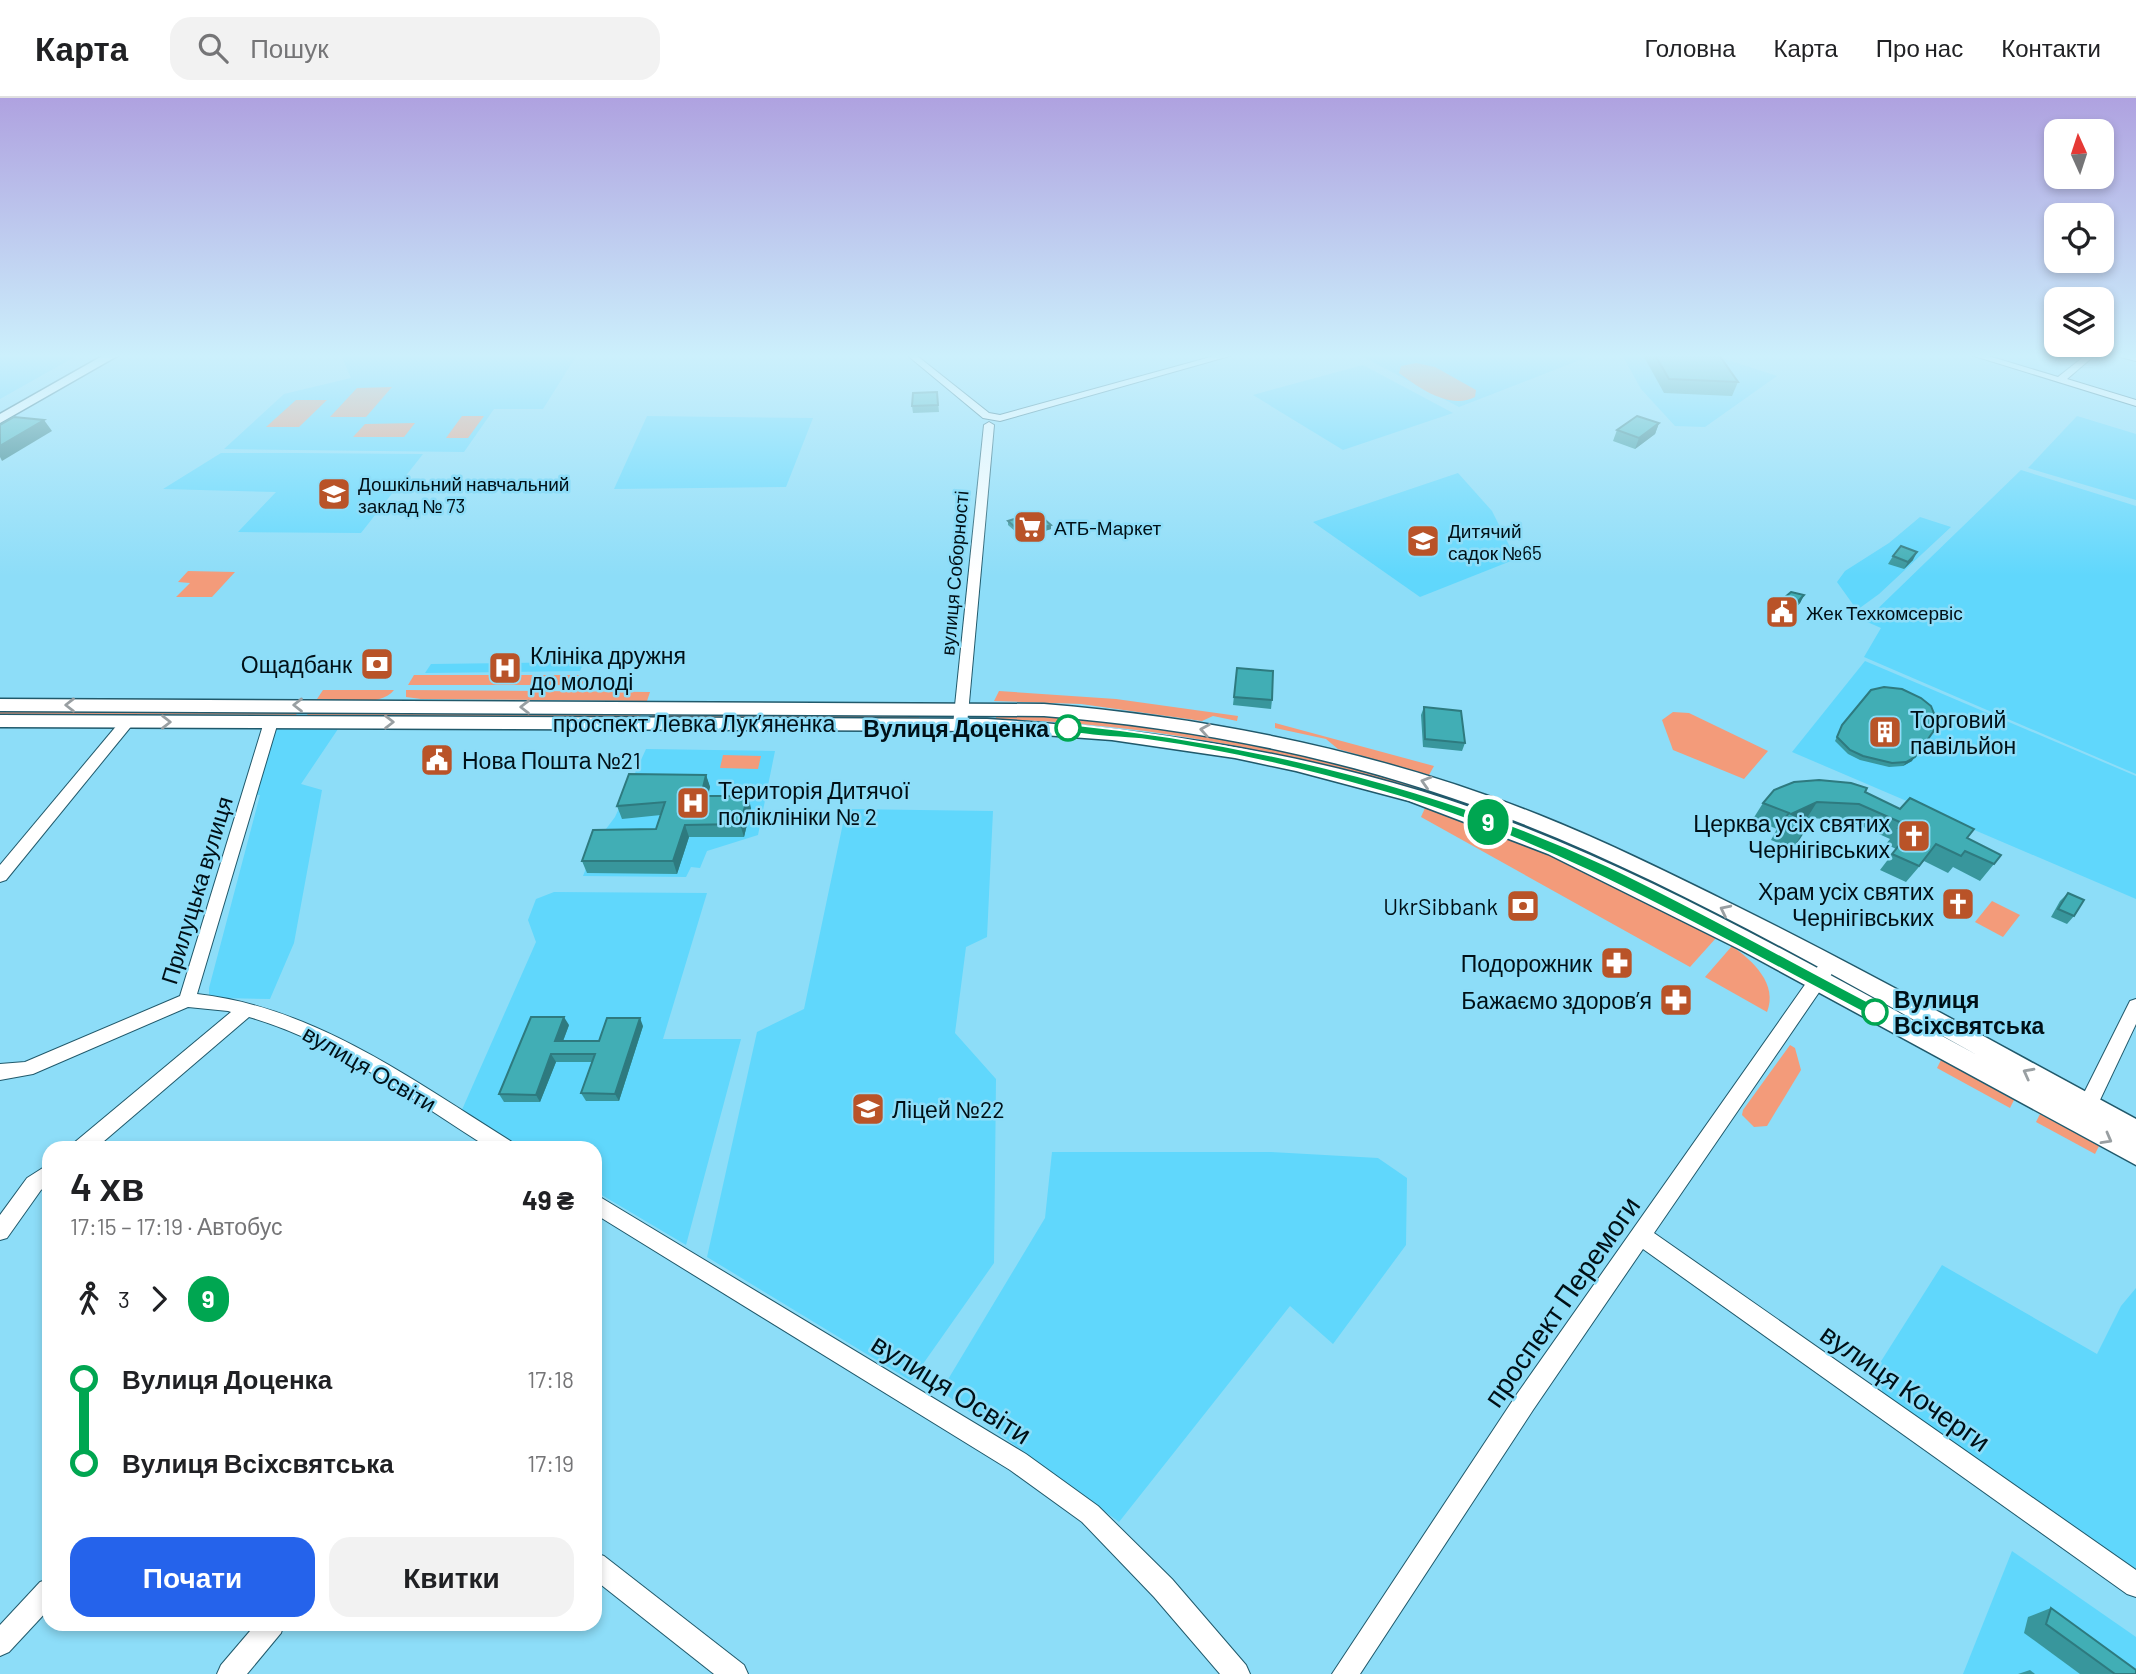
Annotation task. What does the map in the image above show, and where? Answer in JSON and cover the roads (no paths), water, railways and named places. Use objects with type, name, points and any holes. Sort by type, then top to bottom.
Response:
[{"type":"main road","name":"проспект Левка Лукʼяненка","points":[[0,705],[960,716],[1149,737],[1297,765],[1401,792],[1475,817],[1602,870],[1824,972],[2083,1114],[2136,1154]]},
{"type":"main road","name":"проспект Левка Лукʼяненка","points":[[0,721],[271,722],[960,716]]},
{"type":"main road","name":"проспект Левка Лукʼяненка","points":[[2083,1114],[2136,1131]]},
{"type":"street","name":"вулиця Соборності","points":[[960,716],[991,429]]},
{"type":"street","points":[[0,876],[128,721]]},
{"type":"street","name":"Прилуцька вулиця","points":[[0,1072],[27,1069],[187,1000],[271,722]]},
{"type":"street","name":"проспект Перемоги","points":[[1345,1674],[1525,1402],[1642,1236],[1683,1171],[1824,972]]},
{"type":"street","name":"вулиця Освіти","points":[[187,1000],[207,1000],[305,1028],[493,1141]]},
{"type":"street","points":[[2083,1114],[2136,1006]]},
{"type":"street","points":[[90,1141],[245,1010]]},
{"type":"street","points":[[0,1231],[34,1184],[42,1178]]},
{"type":"street","name":"вулиця Освіти","points":[[602,1207],[1018,1462],[1079,1507],[1163,1588],[1237,1674]]},
{"type":"street","name":"вулиця Кочерги","points":[[1642,1236],[2136,1585]]},
{"type":"street","points":[[602,1570],[735,1674]]},
{"type":"street","points":[[0,1643],[42,1598]]},
{"type":"street","points":[[230,1674],[266,1631]]},
{"type":"place","name":"Дошкільний навчальний заклад № 73","points":[[334,494]]},
{"type":"place","name":"АТБ-Маркет","points":[[1030,527]]},
{"type":"place","name":"Дитячий садок №65","points":[[1423,541]]},
{"type":"place","name":"Жек Техкомсервіс","points":[[1782,612]]},
{"type":"place","name":"Ощадбанк","points":[[377,664]]},
{"type":"place","name":"Клініка дружня до молоді","points":[[505,668]]},
{"type":"place","name":"Вулиця Доценка","points":[[1068,728]]},
{"type":"place","name":"Торговий павільйон","points":[[1885,732]]},
{"type":"place","name":"Нова Пошта №21","points":[[437,760]]},
{"type":"place","name":"Територія Дитячої поліклініки № 2","points":[[693,803]]},
{"type":"place","name":"Церква усіх святих Чернігівських","points":[[1914,836]]},
{"type":"place","name":"Храм усіх святих Чернігівських","points":[[1958,904]]},
{"type":"place","name":"UkrSibbank","points":[[1523,906]]},
{"type":"place","name":"Подорожник","points":[[1617,963]]},
{"type":"place","name":"Бажаємо здоровʼя","points":[[1676,1000]]},
{"type":"place","name":"Вулиця Всіхсвятська","points":[[1875,1012]]},
{"type":"place","name":"Ліцей №22","points":[[868,1109]]}]
